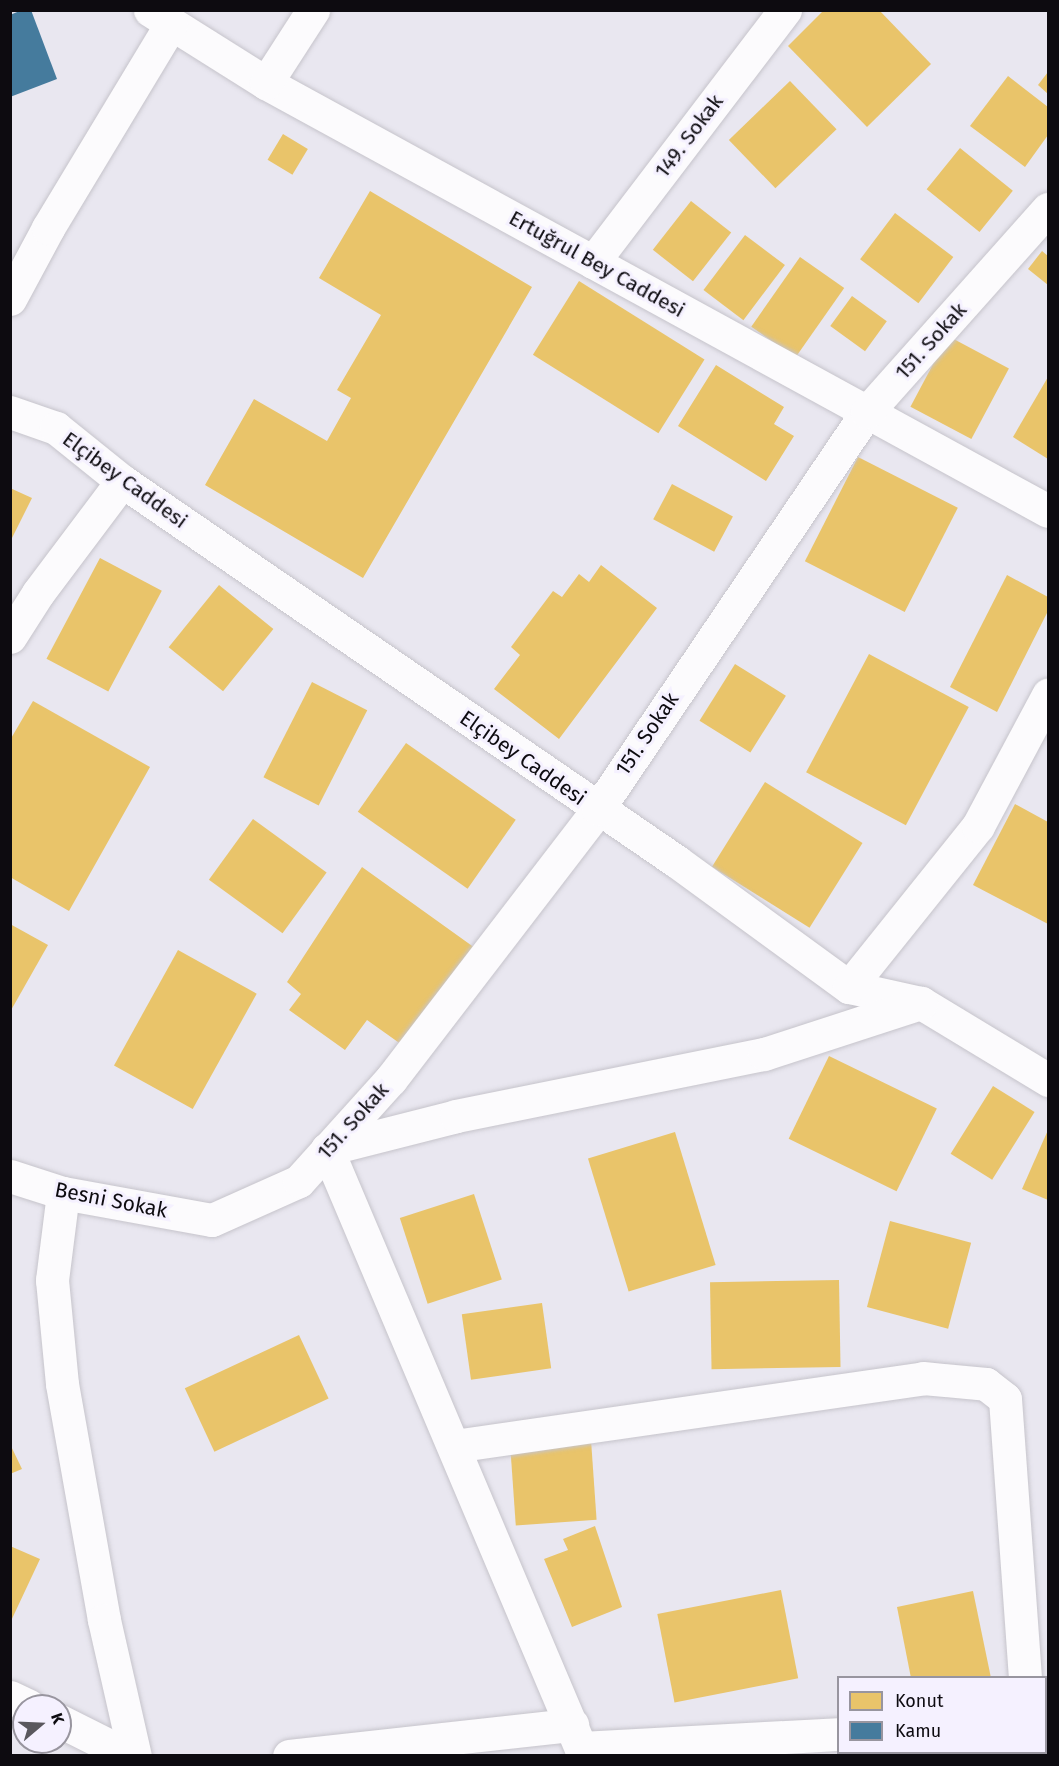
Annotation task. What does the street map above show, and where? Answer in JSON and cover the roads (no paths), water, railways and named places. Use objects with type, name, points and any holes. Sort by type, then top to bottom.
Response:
[{"type":"street","points":[[266,83],[313,10]]},
{"type":"street","name":"149. Sokak","points":[[593,262],[785,10]]},
{"type":"street","points":[[10,299],[160,17]]},
{"type":"street","name":"Ertuğrul Bey Caddesi","points":[[160,17],[266,83],[1048,511]]},
{"type":"street","name":"151. Sokak","points":[[212,1220],[299,1181],[391,1079],[597,809],[867,412],[1048,209]]},
{"type":"street","name":"Elçibey Caddesi","points":[[10,412],[56,429],[122,481],[597,809],[676,861],[849,987],[921,1004],[1048,1080]]},
{"type":"street","points":[[10,637],[38,593],[122,481]]},
{"type":"street","points":[[849,987],[978,826],[1048,695]]},
{"type":"street","points":[[579,1743],[327,1149],[456,1116],[764,1054],[921,1004]]},
{"type":"street","name":"Besni Sokak","points":[[10,1176],[63,1193],[212,1220]]},
{"type":"street","points":[[63,1193],[52,1280],[62,1384],[104,1620],[121,1753]]},
{"type":"street","points":[[454,1446],[923,1378],[986,1384],[1005,1399],[1025,1676]]},
{"type":"street","points":[[72,1727],[121,1753]]},
{"type":"street","points":[[289,1755],[579,1743],[831,1742]]}]
